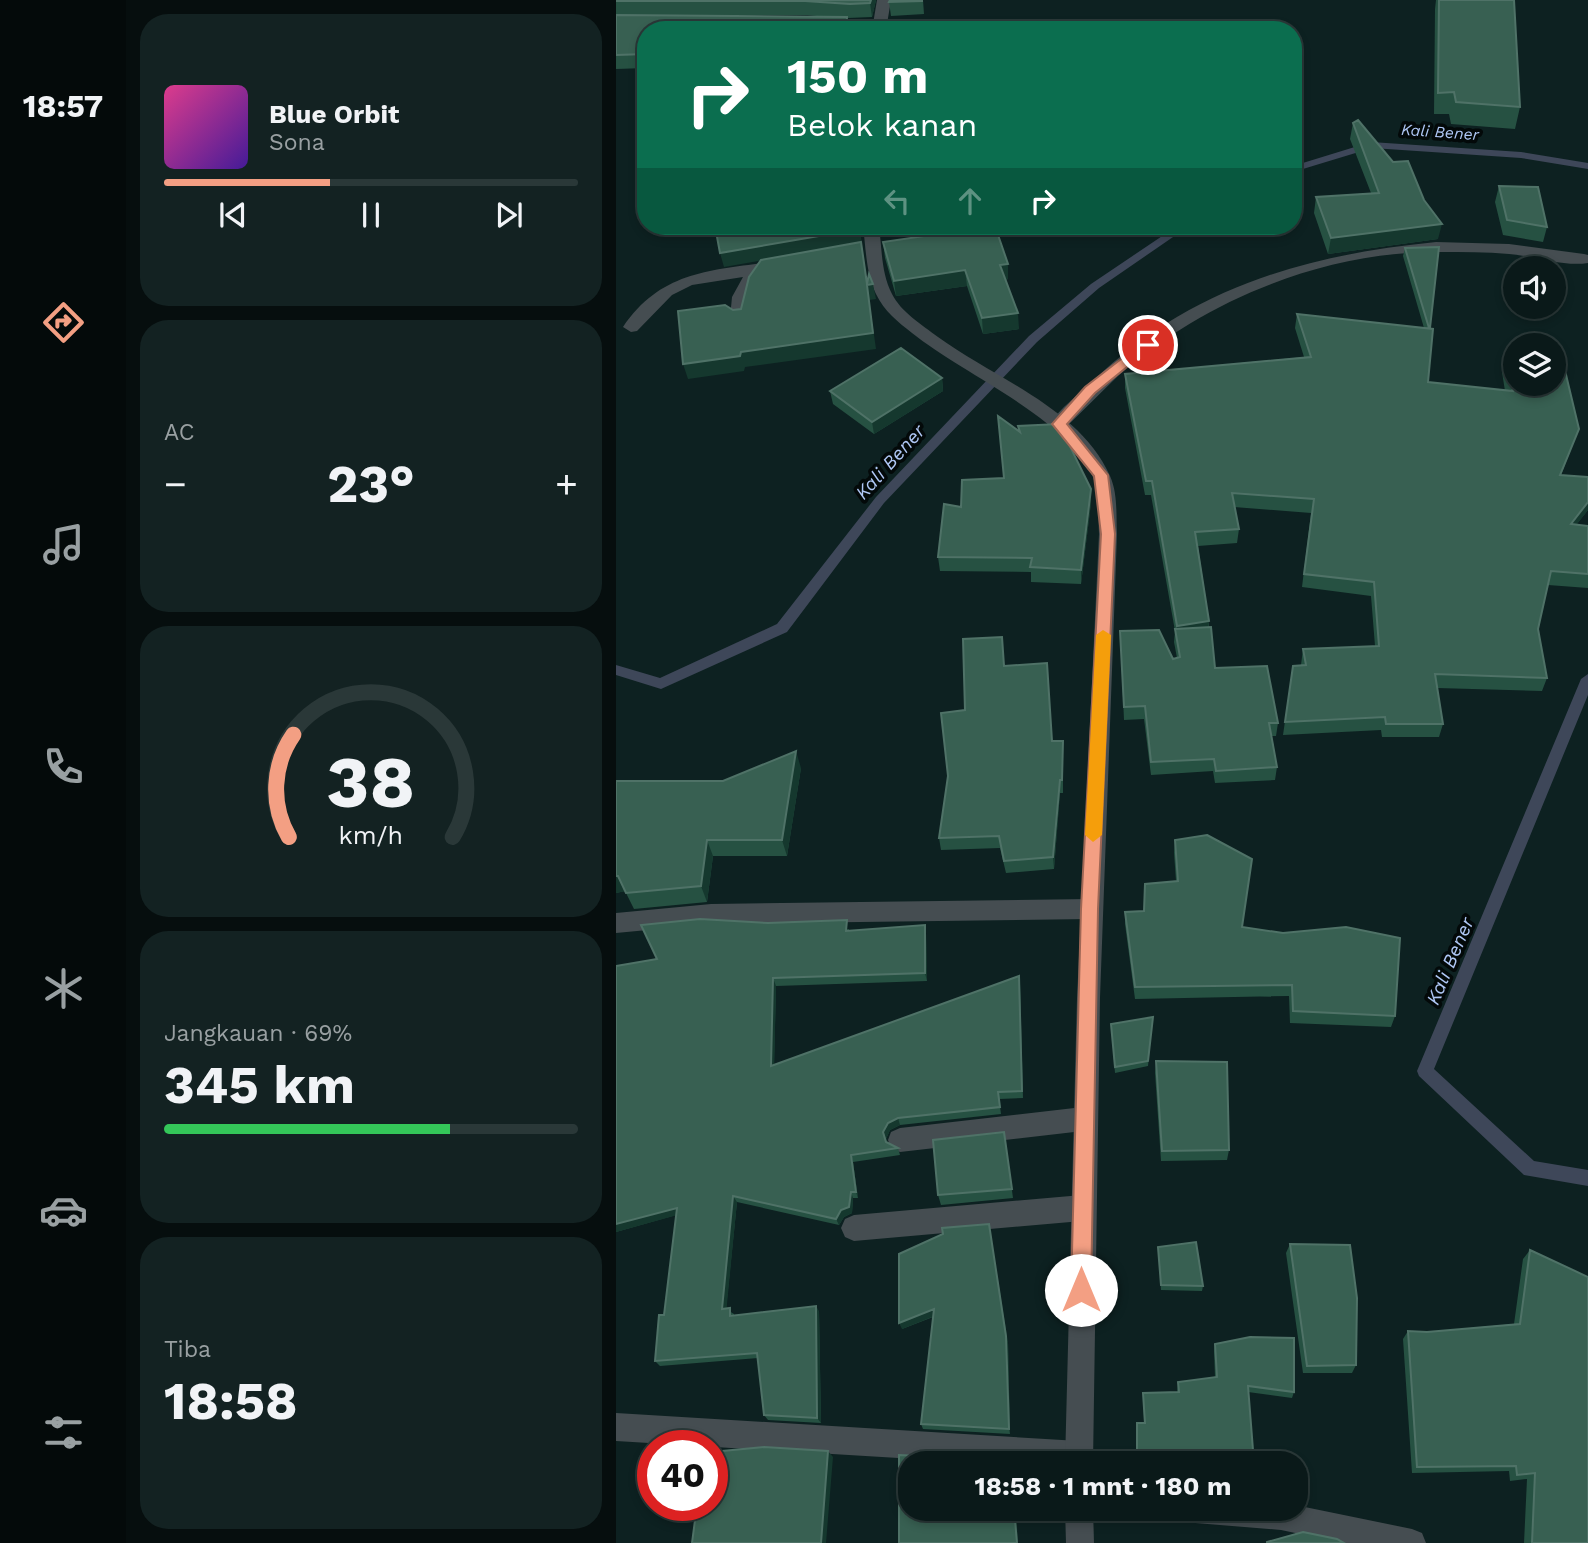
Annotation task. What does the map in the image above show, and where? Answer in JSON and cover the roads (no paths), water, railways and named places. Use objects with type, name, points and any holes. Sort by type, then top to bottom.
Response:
[{"type":"street","points":[[880,21],[884,0]]},
{"type":"street","points":[[870,235],[868,250],[883,292],[893,308],[943,349],[1051,419],[1101,475],[1108,534],[1083,1119],[1079,1451]]},
{"type":"street","points":[[1051,419],[1167,330],[1205,305],[1256,282],[1315,265],[1419,246],[1465,245],[1537,250],[1584,259]]},
{"type":"street","points":[[631,327],[666,291],[688,281],[803,261]]},
{"type":"street","points":[[738,318],[737,300],[742,288],[758,270]]},
{"type":"street","points":[[616,923],[711,914],[1090,909]]},
{"type":"street","points":[[900,1140],[1083,1119]]},
{"type":"street","points":[[854,1228],[1082,1208]]},
{"type":"street","points":[[616,1427],[963,1451]]},
{"type":"street","points":[[1079,1521],[1080,1543]]},
{"type":"street","points":[[1305,1521],[1412,1543]]},
{"type":"waterway","name":"Kali Bener","points":[[1302,166],[1371,145],[1521,155],[1588,166]]},
{"type":"waterway","name":"Kali Bener","points":[[616,670],[661,684],[782,628],[880,500],[1033,339],[1095,286],[1171,235]]},
{"type":"waterway","name":"Kali Bener","points":[[1588,679],[1425,1071],[1530,1169],[1588,1178]]}]
